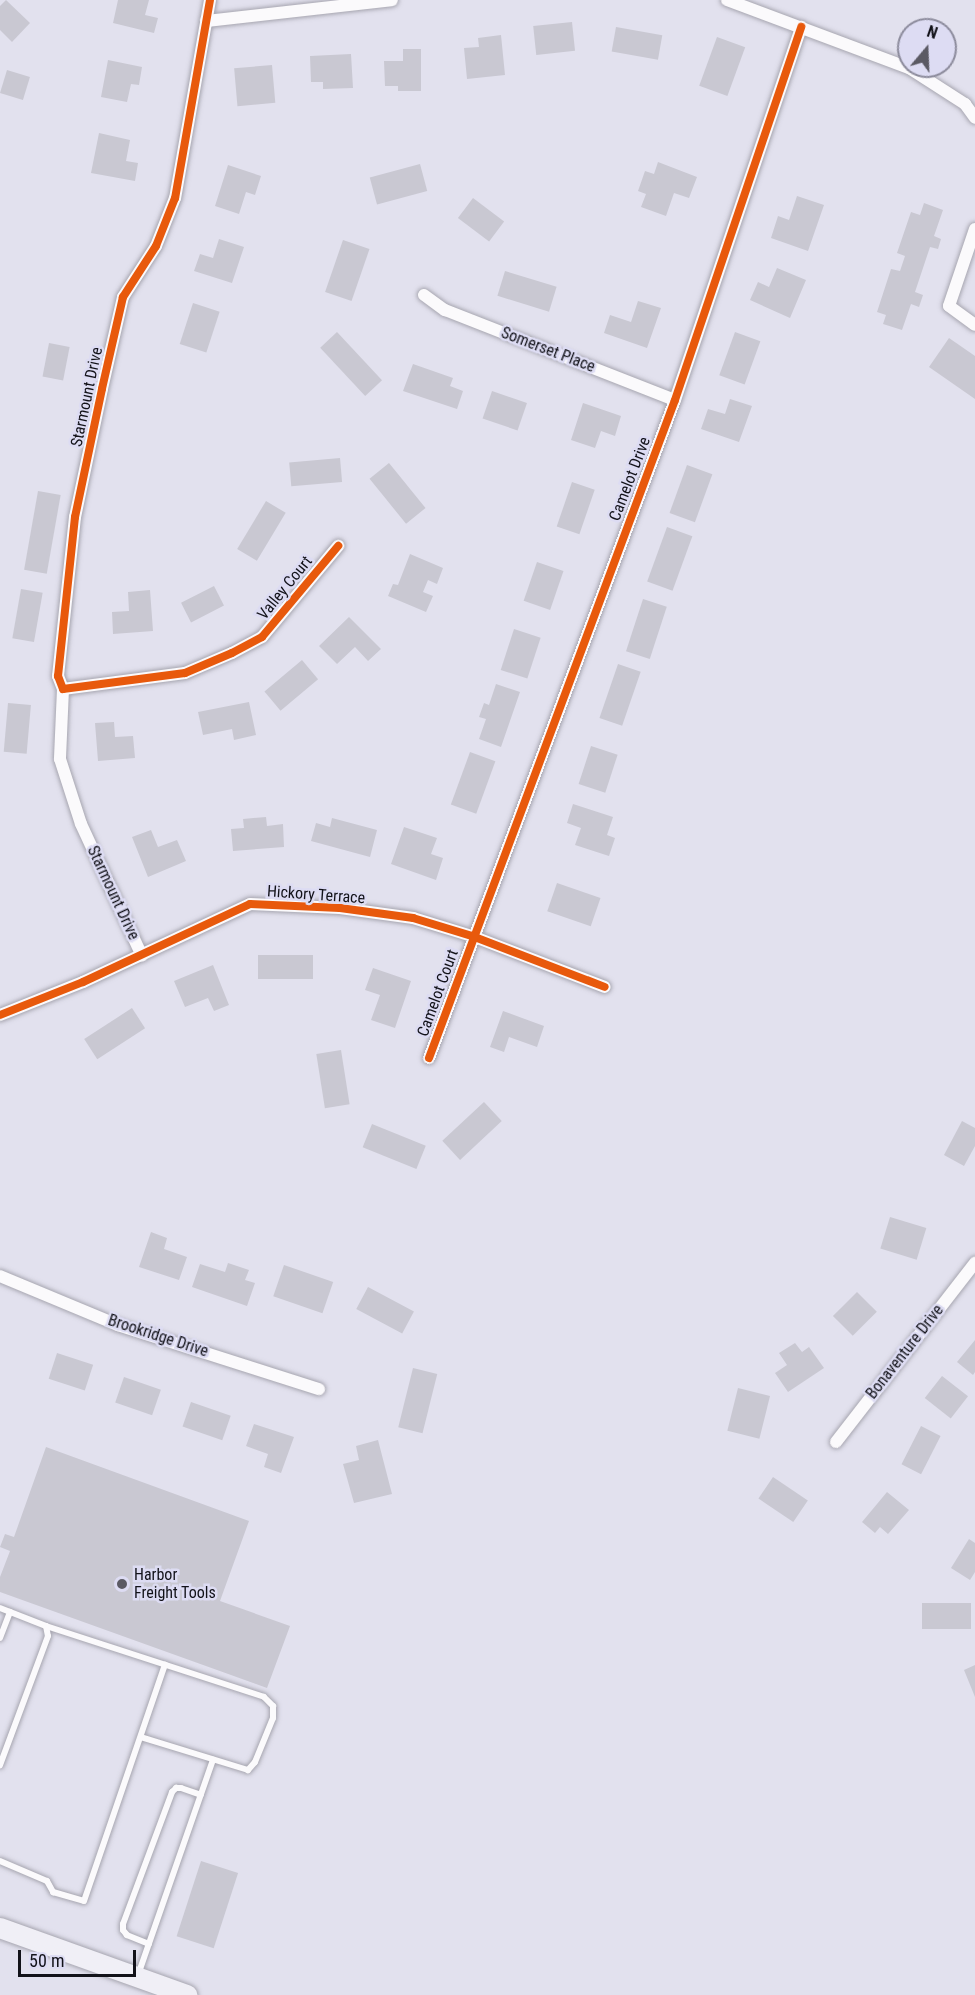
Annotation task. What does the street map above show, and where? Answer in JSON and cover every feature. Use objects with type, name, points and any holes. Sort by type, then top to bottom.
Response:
[{"type":"main road","points":[[0,1928],[187,1995]]},
{"type":"street","name":"Starmount Drive","points":[[142,956],[81,824],[60,759],[63,689],[58,676],[75,517],[102,389],[123,297],[156,246],[175,198],[210,0]]},
{"type":"street","points":[[206,21],[392,0]]},
{"type":"street","points":[[727,0],[909,68],[965,104],[975,118]]},
{"type":"street","name":"Camelot Drive","points":[[472,936],[675,400],[801,27]]},
{"type":"street","points":[[975,229],[949,306],[975,325]]},
{"type":"street","name":"Somerset Place","points":[[424,295],[445,310],[675,400]]},
{"type":"street","name":"Valley Court","points":[[63,689],[185,673],[232,653],[262,637],[338,546]]},
{"type":"street","name":"Hickory Terrace","points":[[0,1015],[142,956],[249,904],[340,908],[413,918],[472,936],[605,987]]},
{"type":"street","name":"Camelot Court","points":[[429,1058],[472,936]]},
{"type":"street","name":"Bonaventure Drive","points":[[836,1442],[975,1263]]},
{"type":"street","name":"Brookridge Drive","points":[[0,1276],[118,1325],[319,1389]]},
{"type":"lane","points":[[0,1608],[46,1626],[264,1697],[273,1706],[273,1718],[255,1762],[248,1770],[141,1737]]},
{"type":"lane","points":[[0,1638],[10,1612]]},
{"type":"lane","points":[[0,1765],[48,1636],[46,1626]]},
{"type":"lane","points":[[0,1861],[47,1881],[53,1892],[84,1901],[165,1665]]},
{"type":"lane","points":[[137,1977],[213,1760]]},
{"type":"lane","points":[[149,1944],[127,1935],[123,1930],[123,1924],[172,1792],[176,1788],[181,1788],[201,1796]]},
{"type":"building","points":[[6,0],[30,23],[12,42],[0,30],[0,6]]},
{"type":"building","points":[[118,0],[149,0],[145,15],[158,18],[154,33],[113,23]]},
{"type":"building","points":[[572,22],[575,51],[536,55],[533,26]]},
{"type":"building","points":[[616,27],[662,35],[658,60],[612,52]]},
{"type":"building","points":[[501,35],[505,75],[467,79],[464,48],[479,47],[478,38]]},
{"type":"building","points":[[717,37],[745,47],[727,96],[699,86]]},
{"type":"building","points":[[403,49],[421,49],[421,91],[398,91],[398,86],[385,86],[384,61],[403,61]]},
{"type":"building","points":[[351,54],[353,88],[323,89],[323,82],[311,82],[310,56]]},
{"type":"building","points":[[108,60],[142,67],[139,85],[131,84],[127,102],[101,97]]},
{"type":"building","points":[[272,65],[275,103],[237,106],[234,68]]},
{"type":"building","points":[[7,70],[30,77],[23,100],[0,93]]},
{"type":"building","points":[[99,133],[130,140],[126,161],[138,163],[135,181],[91,173]]},
{"type":"building","points":[[658,162],[697,177],[689,198],[674,193],[666,216],[641,207],[646,194],[638,191],[645,171],[654,174]]},
{"type":"building","points":[[420,164],[427,191],[377,205],[370,177]]},
{"type":"building","points":[[228,165],[261,176],[255,195],[246,192],[239,214],[215,206]]},
{"type":"building","points":[[797,196],[824,205],[808,251],[771,238],[778,216],[789,220]]},
{"type":"building","points":[[473,198],[504,221],[489,241],[458,218]]},
{"type":"building","points":[[924,203],[943,210],[934,236],[941,239],[938,249],[930,247],[915,292],[923,295],[919,307],[911,304],[902,330],[883,324],[886,315],[877,312],[891,269],[900,271],[905,256],[897,253],[911,212],[920,215]]},
{"type":"building","points":[[219,239],[244,247],[232,283],[194,271],[200,254],[213,258]]},
{"type":"building","points":[[343,240],[369,249],[352,301],[325,292]]},
{"type":"building","points":[[777,268],[806,280],[790,318],[750,300],[758,282],[769,287]]},
{"type":"building","points":[[505,271],[557,287],[549,312],[497,296]]},
{"type":"building","points":[[638,301],[661,308],[647,348],[604,333],[610,315],[631,322]]},
{"type":"building","points":[[193,303],[220,312],[206,353],[180,344]]},
{"type":"building","points":[[337,332],[382,380],[365,396],[320,348]]},
{"type":"building","points":[[735,332],[760,341],[745,384],[719,375]]},
{"type":"building","points":[[949,338],[975,356],[975,399],[929,367]]},
{"type":"building","points":[[49,343],[70,347],[63,380],[43,376]]},
{"type":"building","points":[[413,364],[453,378],[450,386],[463,391],[457,409],[403,391]]},
{"type":"building","points":[[492,391],[527,403],[518,430],[483,418]]},
{"type":"building","points":[[730,399],[752,406],[739,442],[701,429],[708,409],[725,414]]},
{"type":"building","points":[[583,403],[621,416],[615,436],[601,431],[595,448],[571,440]]},
{"type":"building","points":[[340,458],[342,482],[291,486],[289,462]]},
{"type":"building","points":[[389,463],[426,508],[406,524],[370,479]]},
{"type":"building","points":[[687,465],[712,474],[695,522],[670,513]]},
{"type":"building","points":[[572,482],[595,490],[579,534],[557,526]]},
{"type":"building","points":[[38,491],[61,495],[47,574],[24,570]]},
{"type":"building","points":[[266,501],[286,513],[257,561],[237,549]]},
{"type":"building","points":[[667,527],[692,536],[673,591],[647,582]]},
{"type":"building","points":[[410,554],[443,568],[437,584],[428,580],[423,592],[433,596],[426,612],[388,596],[393,584],[398,585]]},
{"type":"building","points":[[537,562],[563,571],[550,610],[524,601]]},
{"type":"building","points":[[214,586],[224,606],[191,622],[181,603]]},
{"type":"building","points":[[21,589],[43,593],[34,642],[12,638]]},
{"type":"building","points":[[150,590],[153,631],[113,634],[112,612],[129,611],[128,592]]},
{"type":"building","points":[[643,599],[667,607],[650,659],[626,651]]},
{"type":"building","points":[[349,617],[381,649],[368,661],[355,647],[337,664],[319,646]]},
{"type":"building","points":[[514,629],[541,638],[527,679],[501,670]]},
{"type":"building","points":[[302,660],[318,679],[281,711],[264,691]]},
{"type":"building","points":[[618,664],[641,672],[622,726],[599,718]]},
{"type":"building","points":[[496,684],[520,692],[501,747],[479,739],[486,719],[479,717],[484,703],[489,705]]},
{"type":"building","points":[[249,702],[256,735],[234,740],[232,729],[203,735],[198,712]]},
{"type":"building","points":[[8,703],[31,705],[27,754],[4,752]]},
{"type":"building","points":[[114,722],[115,737],[133,736],[135,758],[98,761],[95,723]]},
{"type":"building","points":[[591,746],[618,755],[605,793],[579,784]]},
{"type":"building","points":[[470,752],[495,761],[476,814],[451,805]]},
{"type":"building","points":[[573,804],[613,817],[607,835],[615,838],[609,856],[575,845],[581,828],[567,823]]},
{"type":"building","points":[[266,817],[267,826],[283,824],[284,847],[233,851],[231,829],[244,828],[243,819]]},
{"type":"building","points":[[332,818],[377,830],[370,857],[311,841],[316,823],[330,827]]},
{"type":"building","points":[[404,827],[437,838],[431,854],[443,858],[436,880],[391,864]]},
{"type":"building","points":[[151,830],[158,847],[177,840],[186,861],[148,877],[132,837]]},
{"type":"building","points":[[557,883],[600,898],[591,926],[547,911]]},
{"type":"building","points":[[258,955],[313,955],[313,979],[258,979]]},
{"type":"building","points":[[213,965],[229,1005],[214,1011],[208,998],[185,1007],[174,981]]},
{"type":"building","points":[[373,968],[411,981],[395,1028],[371,1020],[380,995],[365,990]]},
{"type":"building","points":[[132,1008],[145,1028],[97,1059],[84,1039]]},
{"type":"building","points":[[503,1011],[544,1026],[537,1047],[509,1037],[504,1052],[490,1047]]},
{"type":"building","points":[[341,1050],[350,1104],[325,1108],[316,1054]]},
{"type":"building","points":[[484,1102],[502,1121],[460,1160],[442,1141]]},
{"type":"building","points":[[962,1121],[975,1128],[975,1146],[964,1166],[944,1155]]},
{"type":"building","points":[[372,1124],[426,1146],[416,1169],[363,1147]]},
{"type":"building","points":[[890,1217],[926,1228],[917,1260],[880,1249]]},
{"type":"building","points":[[151,1232],[167,1238],[164,1249],[187,1257],[179,1280],[139,1267]]},
{"type":"building","points":[[228,1263],[249,1270],[245,1280],[255,1283],[247,1306],[192,1287],[200,1264],[225,1272]]},
{"type":"building","points":[[284,1265],[333,1282],[322,1313],[273,1296]]},
{"type":"building","points":[[368,1287],[414,1311],[402,1333],[356,1309]]},
{"type":"building","points":[[857,1292],[877,1312],[853,1336],[833,1316]]},
{"type":"building","points":[[975,1340],[975,1372],[973,1375],[957,1362]]},
{"type":"building","points":[[795,1343],[802,1352],[809,1347],[824,1368],[788,1392],[775,1373],[787,1365],[779,1353]]},
{"type":"building","points":[[57,1353],[93,1365],[85,1390],[49,1379]]},
{"type":"building","points":[[413,1368],[437,1374],[423,1433],[398,1427]]},
{"type":"building","points":[[942,1376],[968,1396],[951,1418],[925,1398]]},
{"type":"building","points":[[124,1377],[161,1390],[152,1415],[115,1403]]},
{"type":"building","points":[[738,1388],[770,1396],[759,1439],[727,1431]]},
{"type":"building","points":[[191,1402],[231,1416],[222,1440],[183,1427]]},
{"type":"building","points":[[254,1424],[294,1437],[281,1473],[264,1467],[268,1454],[246,1446]]},
{"type":"building","points":[[921,1426],[941,1436],[921,1474],[901,1464]]},
{"type":"building","points":[[378,1440],[392,1494],[354,1503],[343,1464],[359,1460],[356,1446]]},
{"type":"building","points":[[46,1447],[249,1521],[220,1601],[290,1626],[267,1688],[0,1592],[0,1577],[10,1551],[0,1547],[5,1534],[14,1537]]},
{"type":"building","points":[[773,1477],[808,1500],[793,1522],[758,1499]]},
{"type":"building","points":[[887,1492],[909,1510],[888,1534],[880,1527],[875,1533],[862,1522]]},
{"type":"building","points":[[969,1539],[975,1543],[975,1572],[970,1580],[951,1568]]},
{"type":"building","points":[[922,1603],[971,1603],[971,1629],[922,1629]]},
{"type":"building","points":[[975,1665],[975,1697],[964,1670]]},
{"type":"building","points":[[201,1861],[238,1873],[214,1948],[177,1936]]},
{"type":"cycle path","points":[[210,0],[175,198],[156,246],[123,297],[102,389],[75,517],[58,676],[63,689],[185,673],[232,653],[262,637],[338,546]]},
{"type":"cycle path","points":[[429,1058],[675,400],[801,27]]},
{"type":"cycle path","points":[[0,1015],[83,982],[250,904],[340,908],[413,918],[472,936],[605,987]]},
{"type":"place","name":"Harbor Freight Tools","points":[[122,1584]]}]
